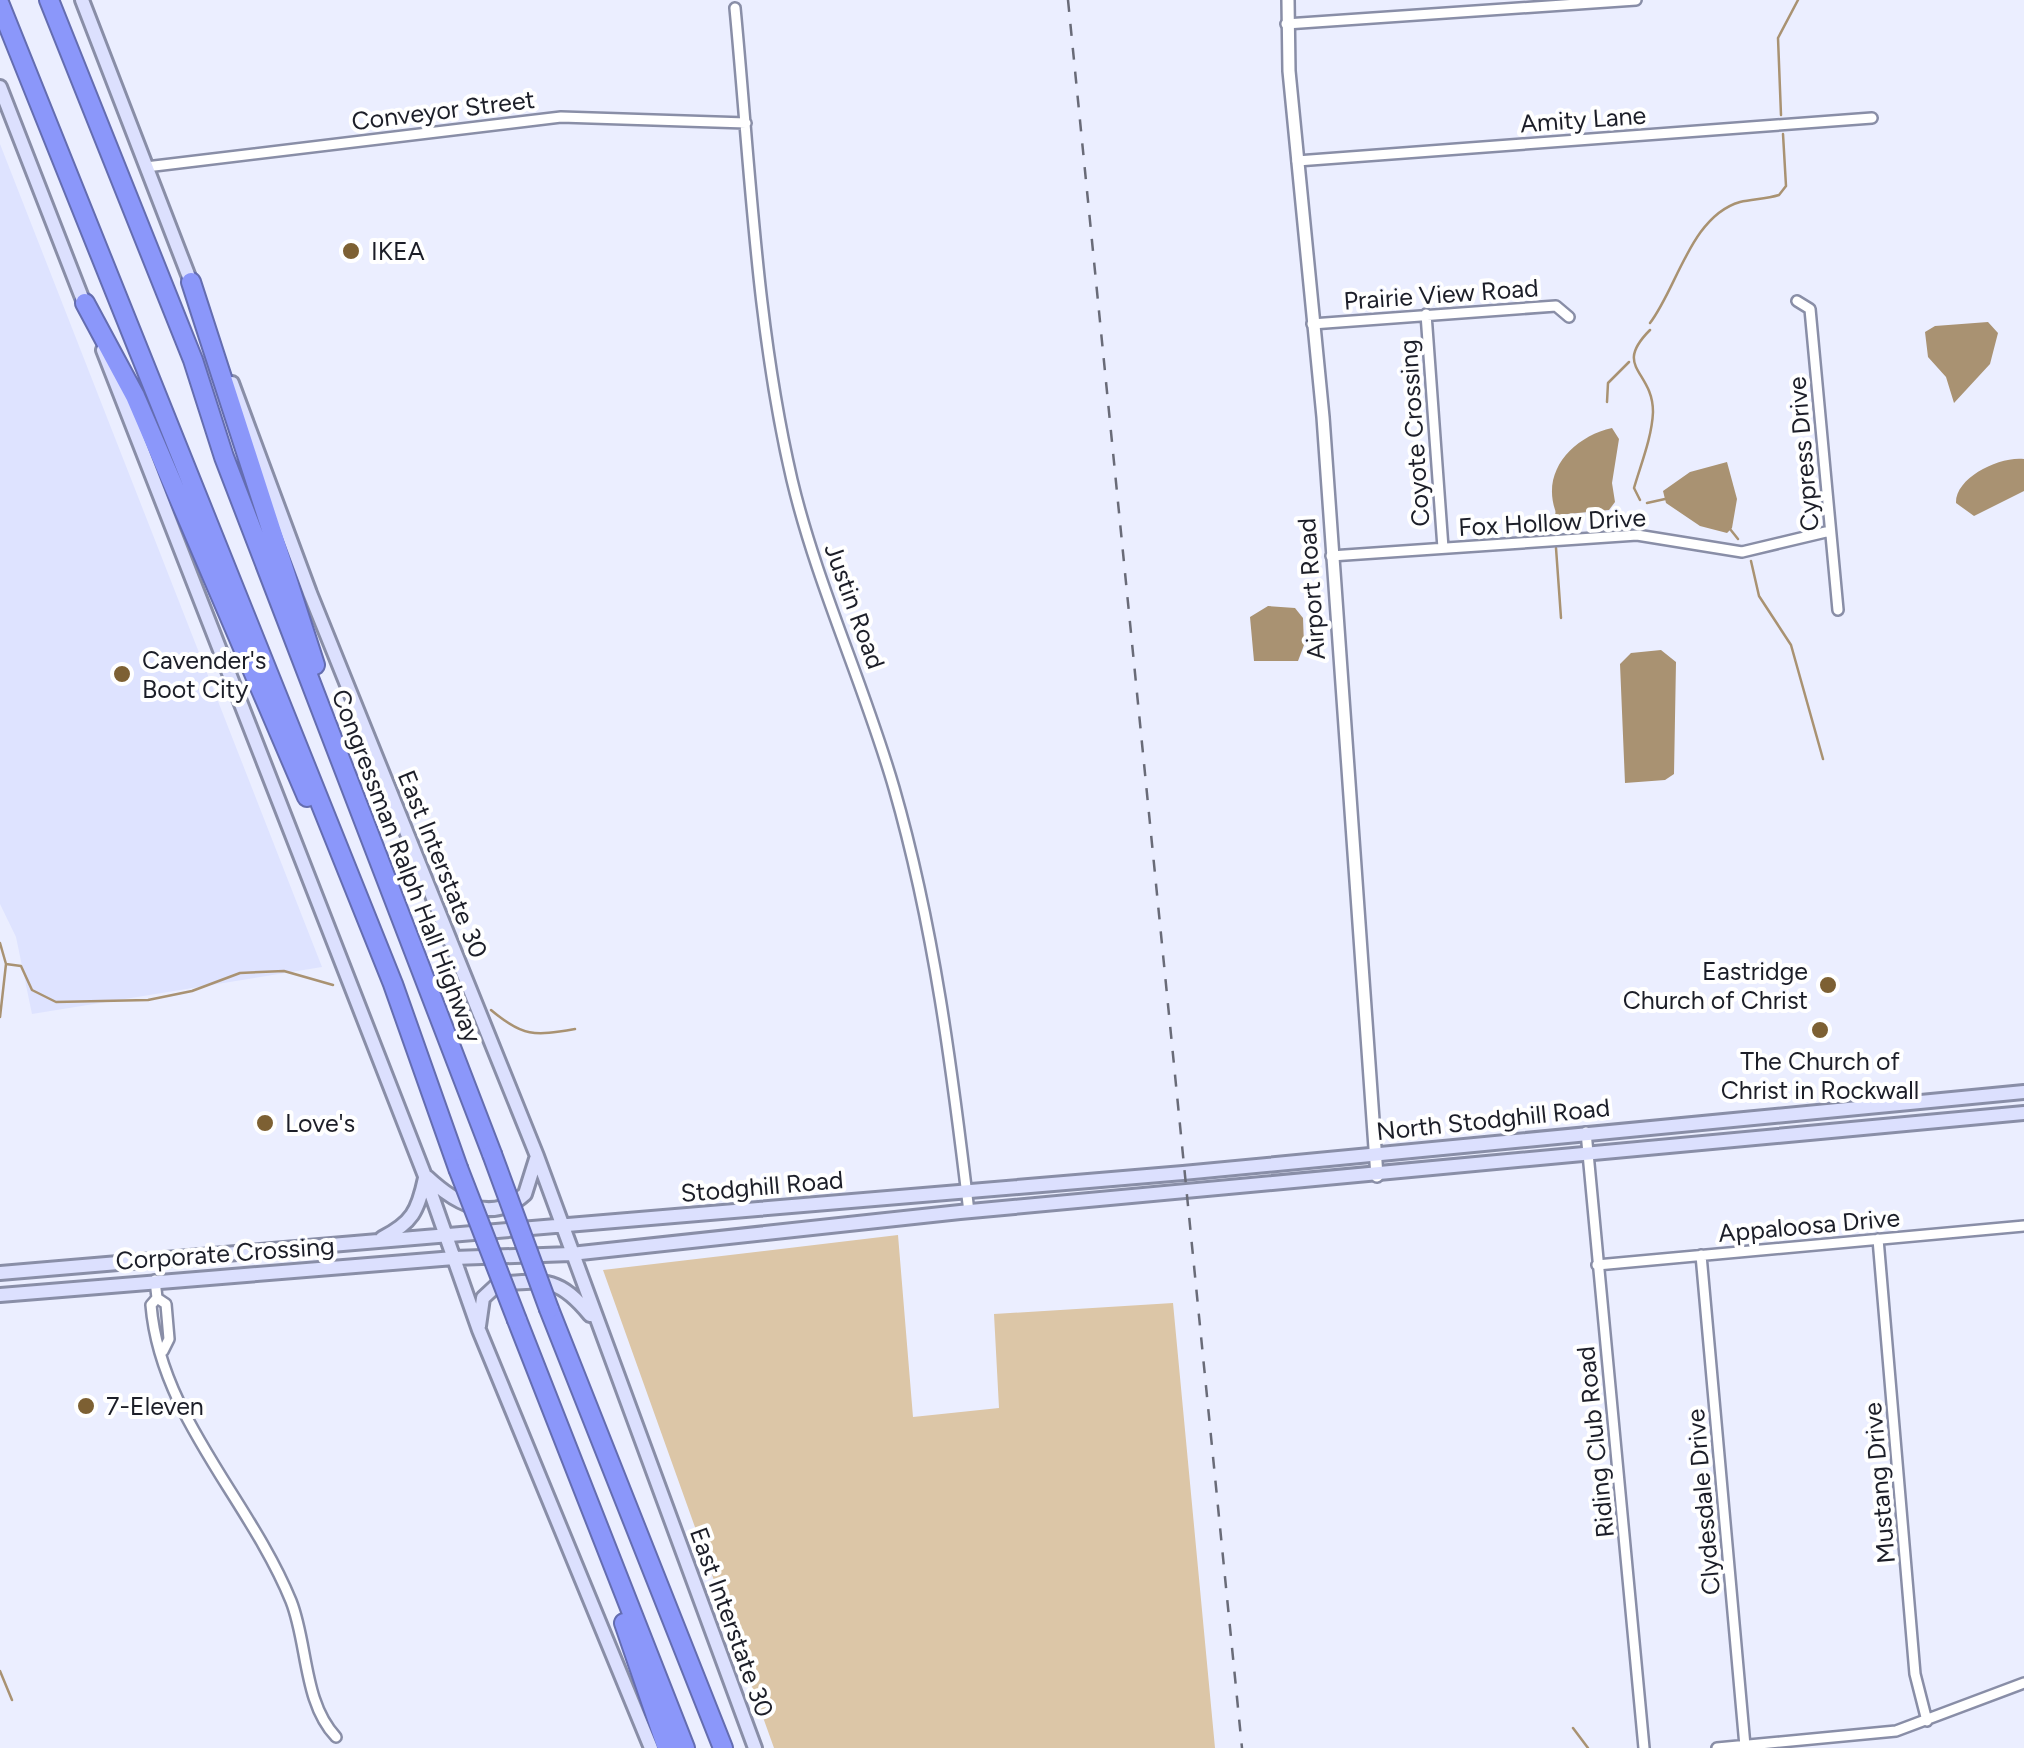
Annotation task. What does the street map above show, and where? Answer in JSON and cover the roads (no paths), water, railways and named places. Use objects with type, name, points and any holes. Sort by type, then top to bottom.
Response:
[{"type":"highway","name":"Congressman Ralph Hall Highway","points":[[49,0],[193,360],[224,457],[636,1536],[723,1748]]},
{"type":"highway","points":[[0,5],[354,885],[458,1168],[685,1748]]},
{"type":"highway","points":[[190,282],[315,666],[392,876],[406,930]]},
{"type":"highway","points":[[85,303],[135,396],[280,740],[332,851],[354,885]]},
{"type":"highway","points":[[589,1502],[667,1748]]},
{"type":"highway","points":[[636,1536],[654,1564],[735,1748]]},
{"type":"main road","name":"East Interstate 30","points":[[82,0],[307,586],[537,1156],[755,1748]]},
{"type":"main road","points":[[0,86],[425,1176],[478,1330],[651,1748]]},
{"type":"main road","name":"North Stodghill Road","points":[[966,1192],[2024,1092]]},
{"type":"main road","name":"North Stodghill Road","points":[[969,1212],[2024,1113]]},
{"type":"main road","points":[[425,1176],[457,1204],[491,1208],[518,1201],[525,1194],[537,1156]]},
{"type":"main road","points":[[375,1242],[409,1225],[419,1208],[425,1176]]},
{"type":"main road","name":"Stodghill Road","points":[[446,1236],[966,1192]]},
{"type":"main road","name":"Stodghill Road","points":[[454,1258],[572,1254],[969,1212]]},
{"type":"main road","name":"Corporate Crossing","points":[[0,1274],[446,1236]]},
{"type":"main road","name":"Corporate Crossing","points":[[0,1295],[454,1258]]},
{"type":"main road","points":[[478,1330],[483,1298],[490,1289],[519,1282],[564,1285],[598,1324]]},
{"type":"street","name":"Airport Road","points":[[1288,0],[1286,24],[1296,161],[1323,417],[1377,1176]]},
{"type":"street","points":[[1286,24],[1636,0]]},
{"type":"street","name":"Justin Road","points":[[735,8],[766,329],[791,478],[895,792],[941,998],[969,1212]]},
{"type":"street","name":"Conveyor Street","points":[[146,167],[546,118],[746,123]]},
{"type":"street","name":"Amity Lane","points":[[1296,161],[1872,118]]},
{"type":"street","name":"Cypress Drive","points":[[1797,301],[1810,309],[1838,610]]},
{"type":"street","name":"Prairie View Road","points":[[1312,324],[1556,306],[1569,317]]},
{"type":"street","name":"Coyote Crossing","points":[[1426,314],[1443,548]]},
{"type":"street","name":"Fox Hollow Drive","points":[[1331,556],[1637,534],[1742,552],[1830,530]]},
{"type":"street","name":"Riding Club Road","points":[[1586,1132],[1644,1748]]},
{"type":"street","name":"Appaloosa Drive","points":[[1597,1265],[2024,1226]]},
{"type":"street","name":"Mustang Drive","points":[[1878,1239],[1915,1674],[1927,1722]]},
{"type":"street","name":"Clydesdale Drive","points":[[1701,1255],[1745,1746]]},
{"type":"street","points":[[156,1280],[157,1298],[151,1306],[154,1340],[163,1351],[176,1396],[280,1575],[295,1612],[320,1720],[336,1737]]},
{"type":"street","points":[[1718,1748],[1870,1735],[1927,1722],[2024,1683]]},
{"type":"waterway","points":[[1781,115],[1778,38],[1798,0]]},
{"type":"waterway","points":[[1650,323],[1709,222],[1740,202],[1779,195],[1786,186],[1783,134]]},
{"type":"waterway","points":[[1640,500],[1634,488],[1653,412],[1634,353],[1650,330]]},
{"type":"waterway","points":[[1607,402],[1608,383],[1629,362]]},
{"type":"waterway","points":[[1647,503],[1665,499]]},
{"type":"waterway","points":[[1554,529],[1557,511]]},
{"type":"waterway","points":[[1730,529],[1738,539]]},
{"type":"waterway","points":[[1556,548],[1561,618]]},
{"type":"waterway","points":[[1751,561],[1759,596],[1791,645],[1823,759]]},
{"type":"waterway","points":[[0,943],[6,964],[0,1017]]},
{"type":"waterway","points":[[6,964],[21,966],[32,990],[56,1002],[148,1000],[192,991],[240,973],[284,971],[333,985]]},
{"type":"waterway","points":[[491,1010],[521,1030],[549,1033],[575,1029]]},
{"type":"waterway","points":[[0,1671],[12,1700]]},
{"type":"waterway","points":[[1573,1728],[1588,1748]]},
{"type":"railway","points":[[1068,0],[1242,1748]]},
{"type":"place","name":"IKEA","points":[[351,251]]},
{"type":"place","name":"Cavender's Boot City","points":[[122,674]]},
{"type":"place","name":"Eastridge Church of Christ","points":[[1828,985]]},
{"type":"place","name":"The Church of Christ in Rockwall","points":[[1820,1030]]},
{"type":"place","name":"Love's","points":[[265,1123]]},
{"type":"place","name":"7-Eleven","points":[[86,1406]]}]
